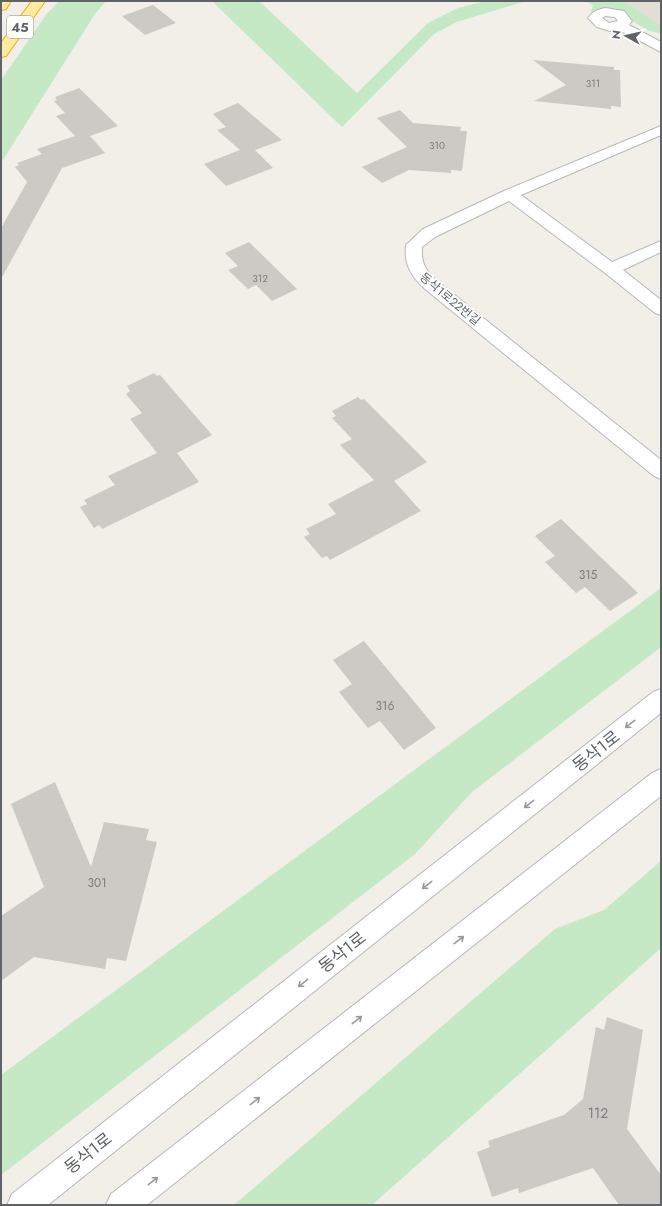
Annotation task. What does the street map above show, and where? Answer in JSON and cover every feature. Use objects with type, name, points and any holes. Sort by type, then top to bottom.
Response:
[{"type":"highway","name":"45","points":[[1,6],[5,1]]},
{"type":"highway","name":"45","points":[[1,53],[39,1]]},
{"type":"street","points":[[620,25],[661,48]]},
{"type":"street","name":"동삭1로22번길","points":[[661,130],[510,194],[429,233],[414,245],[412,259],[416,271],[661,471]]},
{"type":"street","points":[[510,194],[612,270],[661,309]]},
{"type":"street","points":[[612,270],[661,246]]},
{"type":"street","name":"동삭1로","points":[[23,1205],[661,699]]},
{"type":"street","points":[[122,1205],[661,781]]},
{"type":"shaded area","points":[[624,1],[661,1],[661,26]]},
{"type":"green space","points":[[59,1],[106,1],[95,14],[1,163],[1,80],[46,15]]},
{"type":"green space","points":[[212,1],[259,1],[357,93],[428,23],[458,8],[486,1],[526,1],[457,22],[434,34],[342,127]]},
{"type":"green space","points":[[585,1],[624,1],[661,26],[661,33],[643,28],[629,18],[613,11],[603,11],[590,15],[593,5]]},
{"type":"green space","points":[[661,588],[661,647],[472,792],[415,854],[1,1175],[1,1075]]},
{"type":"green space","points":[[661,861],[661,948],[372,1205],[234,1205],[555,929],[604,910]]},
{"type":"building","points":[[153,5],[176,23],[145,35],[122,16]]},
{"type":"building","points":[[533,60],[614,67],[614,70],[620,70],[621,107],[611,106],[611,109],[534,101],[566,85]]},
{"type":"building","points":[[79,88],[118,126],[90,136],[105,153],[62,168],[1,279],[1,228],[27,182],[15,167],[19,165],[17,163],[42,154],[37,149],[75,136],[56,116],[65,113],[54,101],[57,100],[55,97]]},
{"type":"building","points":[[238,103],[282,140],[255,150],[273,168],[226,186],[204,164],[240,150],[217,130],[226,127],[213,114]]},
{"type":"building","points":[[400,110],[413,123],[461,127],[460,131],[467,131],[462,171],[451,170],[451,173],[409,170],[382,183],[362,167],[407,147],[377,118]]},
{"type":"building","points":[[249,242],[297,289],[272,301],[256,285],[248,289],[228,270],[238,266],[225,253]]},
{"type":"building","points":[[154,373],[157,376],[160,375],[212,435],[177,453],[199,482],[102,529],[99,525],[94,528],[80,507],[87,504],[84,500],[115,485],[108,476],[157,453],[130,419],[142,413],[126,394],[130,391],[127,386]]},
{"type":"building","points":[[358,397],[361,400],[364,399],[427,462],[394,481],[421,511],[330,560],[327,556],[322,558],[304,537],[310,534],[306,529],[336,514],[328,504],[374,480],[340,445],[352,439],[332,418],[336,416],[332,411]]},
{"type":"building","points":[[561,519],[638,593],[610,611],[585,587],[576,593],[545,562],[555,556],[535,536]]},
{"type":"building","points":[[364,641],[436,728],[404,750],[380,721],[368,728],[339,692],[352,684],[333,660]]},
{"type":"building","points":[[55,782],[91,867],[104,822],[149,829],[146,840],[157,842],[126,961],[107,958],[105,969],[34,957],[1,981],[1,916],[44,887],[11,804]]},
{"type":"building","points":[[607,1017],[643,1030],[627,1129],[661,1175],[661,1205],[619,1205],[593,1168],[519,1193],[518,1188],[492,1197],[477,1152],[490,1147],[488,1141],[564,1115],[583,1099],[596,1027],[604,1030]]}]
